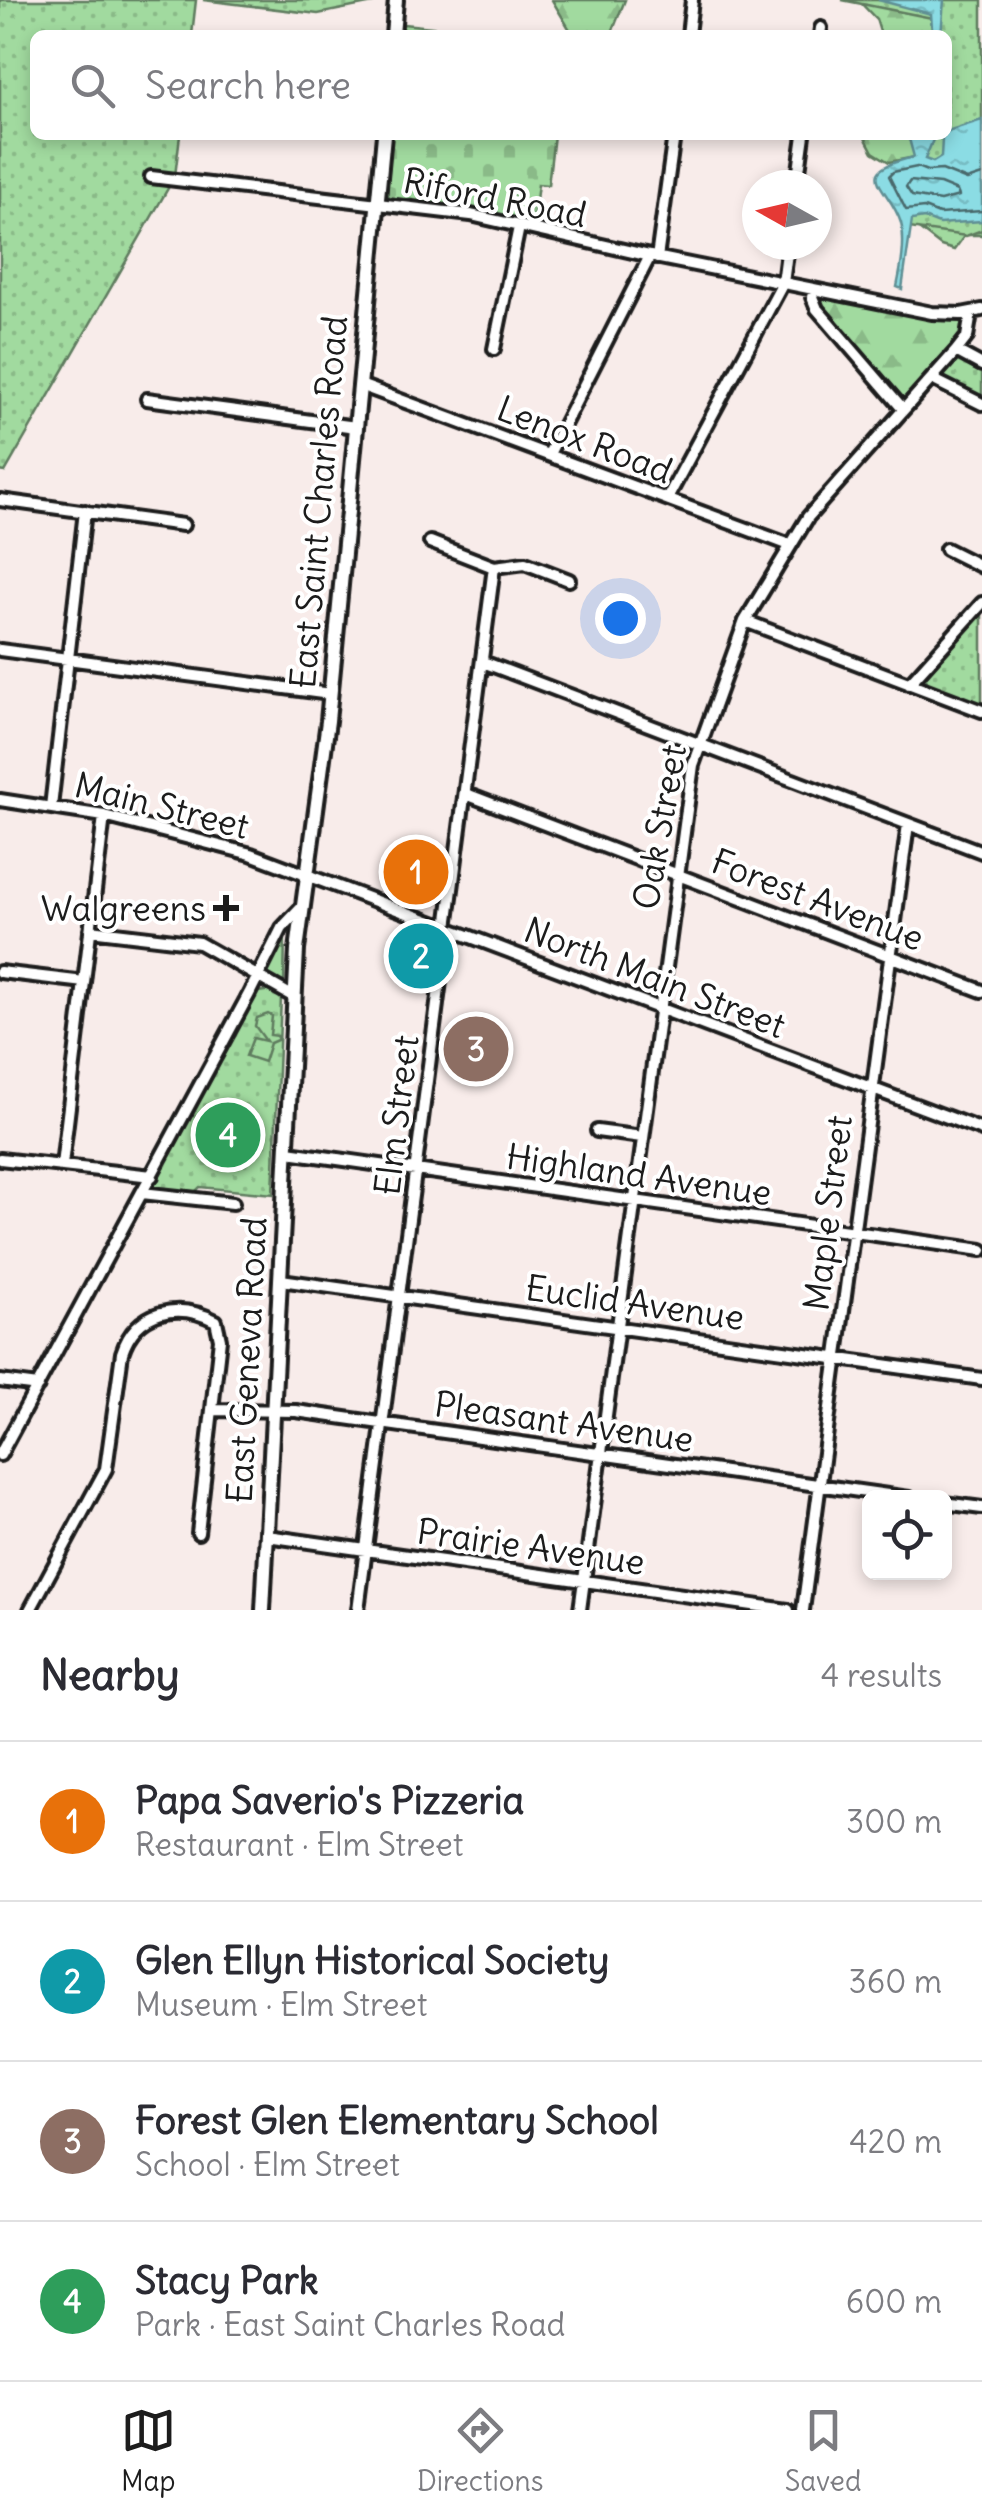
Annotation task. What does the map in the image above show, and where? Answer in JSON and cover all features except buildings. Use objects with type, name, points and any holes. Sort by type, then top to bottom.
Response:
[{"type":"main road","points":[[393,30],[396,0]]},
{"type":"main road","name":"East Saint Charles Road","points":[[308,875],[330,694],[383,140]]},
{"type":"main road","name":"East Geneva Road","points":[[264,1610],[294,997],[308,875]]},
{"type":"street","points":[[689,30],[692,0]]},
{"type":"street","points":[[549,454],[654,257],[673,140]]},
{"type":"street","points":[[799,170],[803,140]]},
{"type":"street","name":"Riford Road","points":[[151,178],[471,215],[783,283]]},
{"type":"street","points":[[494,349],[520,227]]},
{"type":"street","points":[[667,499],[783,283],[786,260]]},
{"type":"street","points":[[783,283],[932,314],[976,312]]},
{"type":"street","points":[[814,290],[812,297],[817,309],[903,410]]},
{"type":"street","name":"Oak Street","points":[[580,1610],[658,1008],[699,744],[745,622],[790,545],[808,517],[956,352],[967,337],[976,312]]},
{"type":"street","points":[[956,352],[982,365]]},
{"type":"street","points":[[932,379],[982,404]]},
{"type":"street","name":"Lenox Road","points":[[360,385],[790,545]]},
{"type":"street","points":[[148,399],[356,427]]},
{"type":"street","points":[[0,500],[183,525]]},
{"type":"street","points":[[51,807],[86,511]]},
{"type":"street","points":[[430,542],[494,567],[525,563],[568,580]]},
{"type":"street","points":[[946,549],[982,567]]},
{"type":"street","name":"Elm Street","points":[[358,1610],[494,567]]},
{"type":"street","points":[[910,684],[982,602]]},
{"type":"street","points":[[745,622],[982,711]]},
{"type":"street","points":[[0,650],[330,694]]},
{"type":"street","points":[[482,662],[982,852]]},
{"type":"street","name":"Forest Avenue","points":[[466,794],[982,991]]},
{"type":"street","name":"Main Street","points":[[0,800],[104,816],[206,840],[308,875]]},
{"type":"street","points":[[62,1165],[104,816]]},
{"type":"street","name":"Maple Street","points":[[802,1610],[908,824]]},
{"type":"street","name":"North Main Street","points":[[308,875],[982,1130]]},
{"type":"street","points":[[0,1455],[282,928],[303,905]]},
{"type":"street","points":[[90,930],[199,942],[294,997]]},
{"type":"street","points":[[0,972],[84,982]]},
{"type":"street","points":[[597,1131],[642,1137]]},
{"type":"street","name":"Highland Avenue","points":[[288,1152],[982,1250]]},
{"type":"street","points":[[0,1159],[152,1176]]},
{"type":"street","points":[[142,1193],[233,1203]]},
{"type":"street","name":"Euclid Avenue","points":[[281,1280],[982,1379]]},
{"type":"street","points":[[30,1610],[106,1469],[127,1340],[142,1320],[173,1310],[201,1313],[216,1321],[220,1339],[198,1533]]},
{"type":"street","points":[[0,1381],[38,1386]]},
{"type":"street","name":"Pleasant Avenue","points":[[212,1410],[274,1409],[862,1491]]},
{"type":"street","points":[[952,1503],[982,1508]]},
{"type":"street","name":"Prairie Avenue","points":[[267,1536],[788,1610]]},
{"type":"green space","points":[[0,0],[196,0],[193,30],[30,30],[30,140],[179,140],[175,176],[5,472],[0,471]]},
{"type":"green space","points":[[203,0],[388,0],[318,14]]},
{"type":"green space","points":[[552,0],[625,0],[613,30],[570,30]]},
{"type":"green space","points":[[842,0],[982,0],[982,230],[966,236],[909,228],[925,140],[952,140],[952,30],[935,30],[937,19]]},
{"type":"green space","points":[[858,0],[931,14],[932,28],[879,30],[876,19]]},
{"type":"green space","points":[[403,24],[460,30],[402,30]]},
{"type":"green space","points":[[392,140],[553,140],[548,185],[538,184],[533,224],[481,211],[392,200],[387,194]]},
{"type":"green space","points":[[867,140],[910,140],[915,157],[889,162],[873,152]]},
{"type":"green space","points":[[982,221],[982,235],[965,235],[954,250],[941,246],[919,229]]},
{"type":"green space","points":[[819,298],[961,322],[964,326],[960,340],[904,400],[899,399],[819,305]]},
{"type":"green space","points":[[953,348],[982,364],[982,407],[933,382]]},
{"type":"green space","points":[[982,612],[982,706],[930,686],[925,678]]},
{"type":"green space","points":[[285,933],[284,988],[262,976]]},
{"type":"green space","points":[[272,990],[281,997],[273,1194],[200,1187],[192,1195],[155,1190],[154,1181],[249,1006],[258,992]]},
{"type":"green space","points":[[272,1016],[270,1035],[278,1036],[270,1043],[264,1062],[246,1056],[253,1038],[266,1041],[255,1026],[257,1018]]},
{"type":"water","points":[[878,0],[944,0],[941,30],[930,30],[931,14]]},
{"type":"water","points":[[982,120],[982,221],[939,224],[924,218],[912,220],[902,289],[897,287],[901,223],[878,174],[882,168],[914,157],[909,140],[933,140],[925,159],[933,162],[941,157],[942,140],[952,140],[952,129]]},
{"type":"place","name":"Papa Saverio's Pizzeria","points":[[416,872]]},
{"type":"place","name":"Walgreens","points":[[226,908]]},
{"type":"place","name":"Glen Ellyn Historical Society","points":[[421,956]]},
{"type":"place","name":"Forest Glen Elementary School","points":[[476,1049]]},
{"type":"place","name":"Stacy Park","points":[[228,1135]]}]
